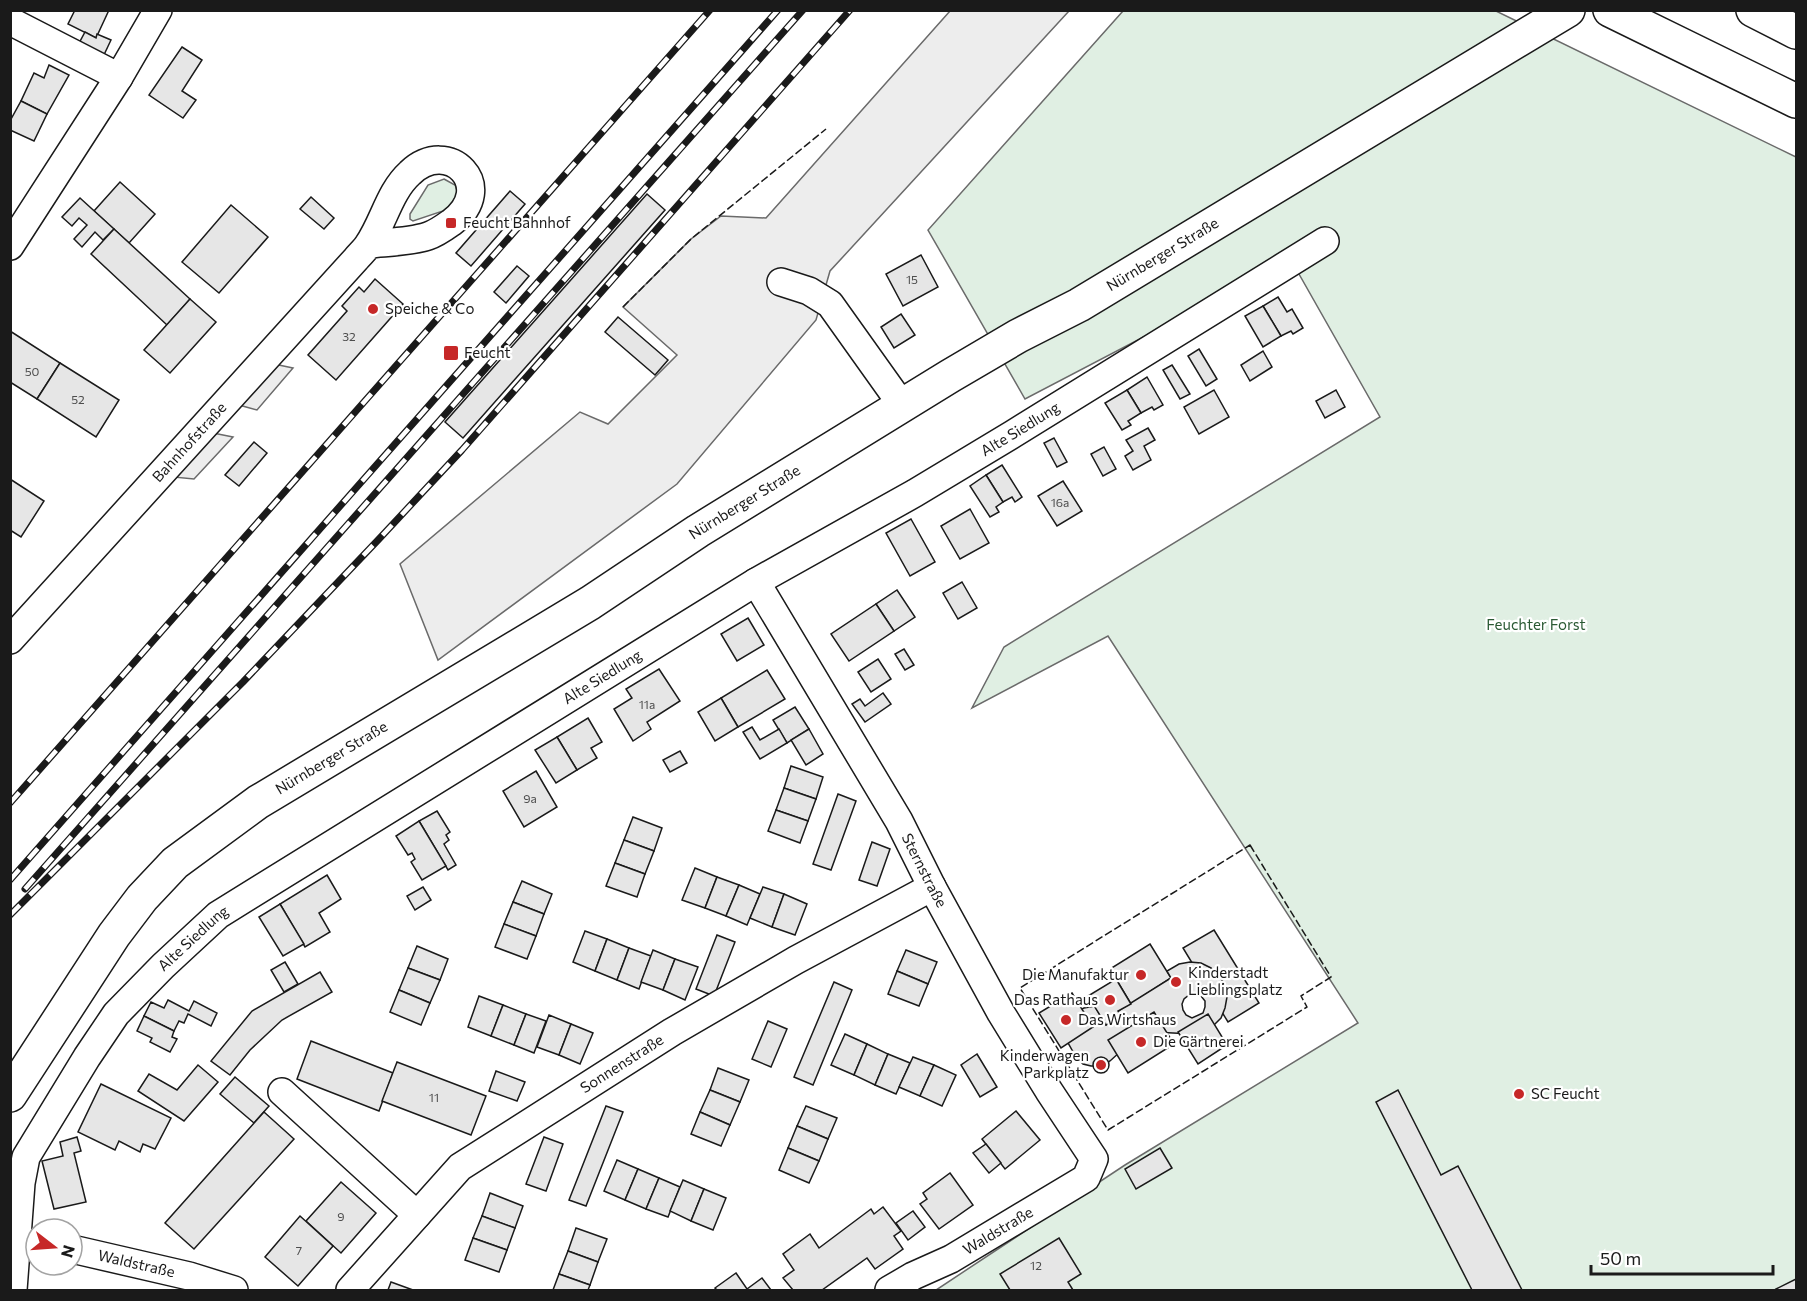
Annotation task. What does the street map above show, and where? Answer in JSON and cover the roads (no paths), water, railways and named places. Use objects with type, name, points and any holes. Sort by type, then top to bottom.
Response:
[{"type":"main road","name":"Nürnberger Straße","points":[[10,1095],[114,935],[142,898],[175,863],[258,802],[590,603],[698,531],[902,405],[1018,336],[1079,305],[1568,10]]},
{"type":"main road","points":[[1610,10],[1797,101]]},
{"type":"main road","points":[[1753,10],[1797,32]]},
{"type":"street","points":[[10,246],[119,77],[158,10]]},
{"type":"street","points":[[10,21],[119,77]]},
{"type":"street","name":"Alte Siedlung","points":[[13,1290],[21,1238],[21,1183],[26,1157],[87,1056],[116,1014],[218,915],[756,582],[915,493],[1325,241]]},
{"type":"street","name":"Bahnhofstraße","points":[[10,640],[369,244]]},
{"type":"street","points":[[781,282],[809,291],[830,304],[902,405]]},
{"type":"street","name":"Sternstraße","points":[[756,582],[899,821],[932,887],[1001,1013],[1094,1159]]},
{"type":"street","name":"Sonnenstraße","points":[[350,1290],[460,1167],[662,1038],[796,960],[932,887]]},
{"type":"street","points":[[282,1092],[417,1215]]},
{"type":"street","name":"Waldstraße","points":[[889,1290],[951,1259],[1086,1178],[1094,1159]]},
{"type":"street","name":"Waldstraße","points":[[84,1252],[189,1276],[234,1290]]},
{"type":"railway","points":[[10,803],[710,10]]},
{"type":"railway","points":[[10,880],[778,10]]},
{"type":"railway","points":[[25,889],[803,10]]},
{"type":"railway","points":[[10,915],[243,682],[462,450],[850,10]]},
{"type":"place","name":"Feucht Bahnhof","points":[[451,223]]},
{"type":"place","name":"Speiche & Co","points":[[373,309]]},
{"type":"place","name":"Feucht","points":[[451,353]]},
{"type":"place","name":"Die Manufaktur","points":[[1141,975]]},
{"type":"place","name":"Kinderstadt Lieblingsplatz","points":[[1176,982]]},
{"type":"place","name":"Das Rathaus","points":[[1110,1000]]},
{"type":"place","name":"Das Wirtshaus","points":[[1066,1020]]},
{"type":"place","name":"Die Gärtnerei","points":[[1141,1042]]},
{"type":"place","name":"Kinderwagen Parkplatz","points":[[1101,1065]]},
{"type":"place","name":"SC Feucht","points":[[1519,1094]]},
{"type":"park label","name":"Feuchter Forst","points":[[1536,625]]}]
